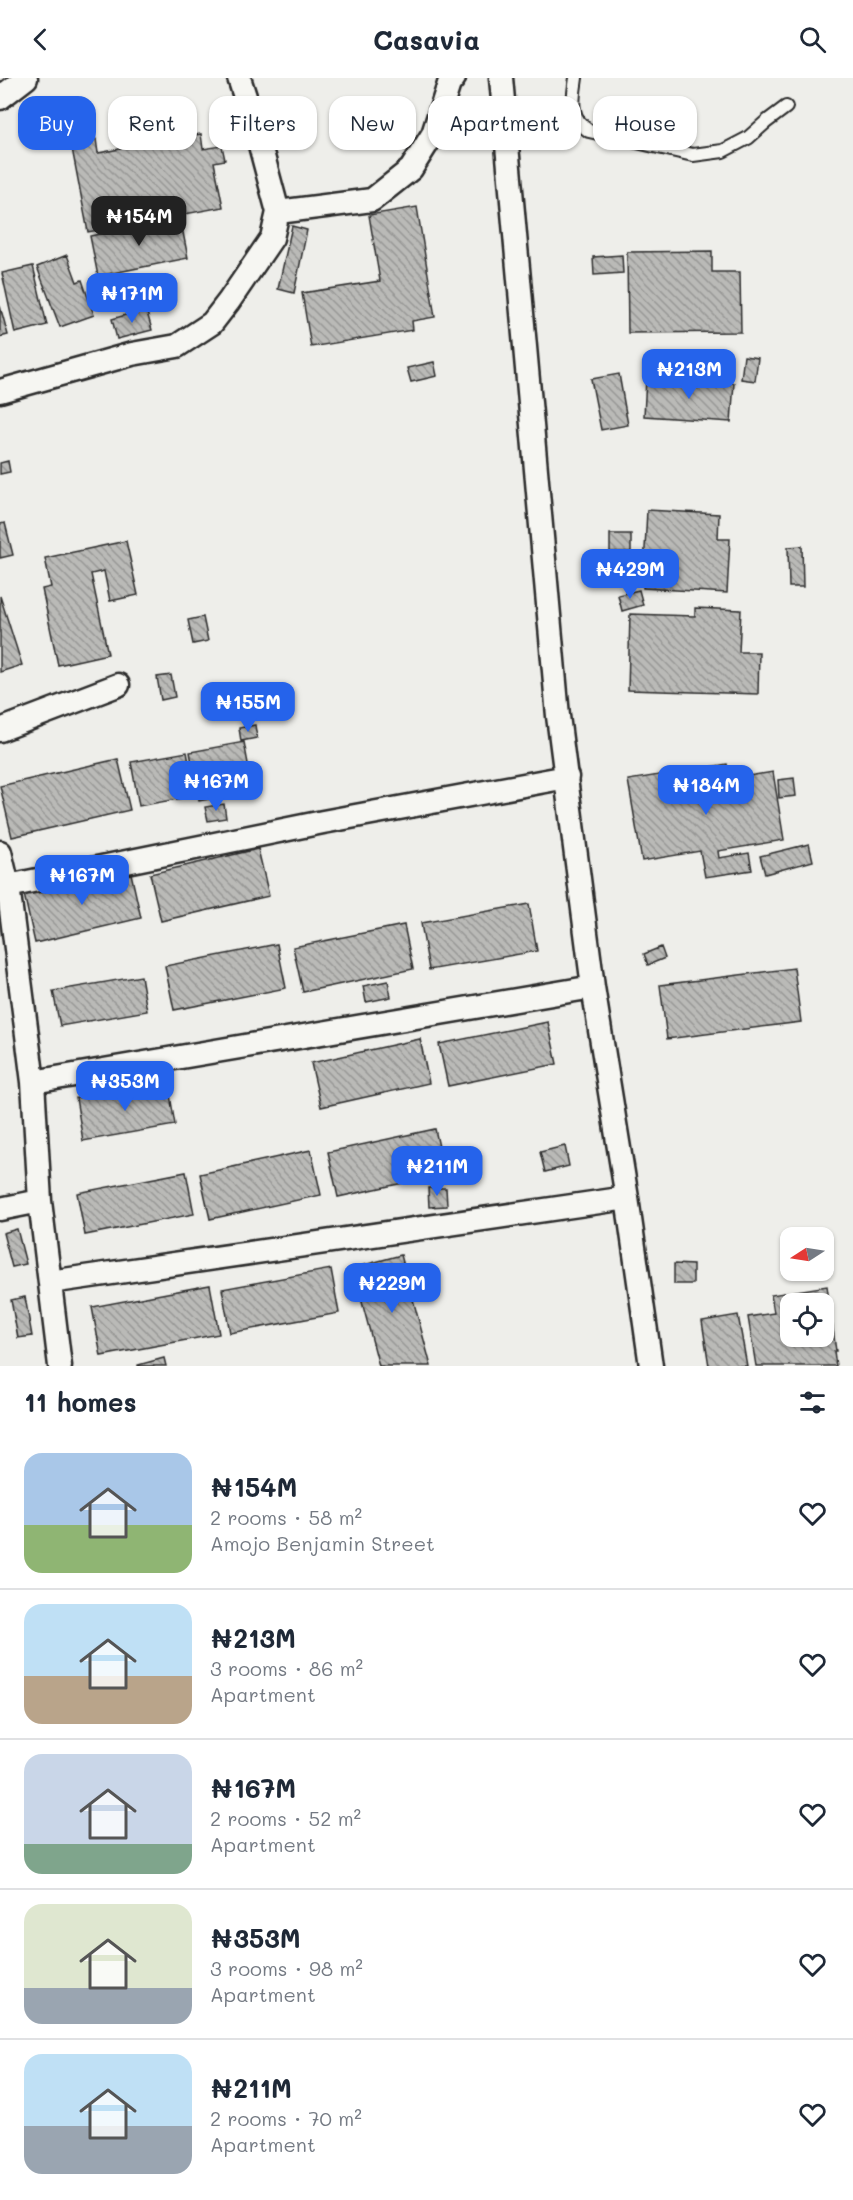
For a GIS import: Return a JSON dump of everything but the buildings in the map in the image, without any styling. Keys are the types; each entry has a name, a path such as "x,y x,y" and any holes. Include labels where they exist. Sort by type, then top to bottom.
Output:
{"street":[{"path":"0,98 26,78"},
{"path":"0,391 132,354 177,346 212,323 229,301 272,238 278,212 239,78"},
{"path":"278,212 372,200 411,169 433,134 449,84 454,78"},
{"path":"501,78 558,716 593,987 627,1197 651,1366"},
{"path":"0,730 118,685"},
{"path":"8,885 311,824 567,777"},
{"path":"0,852 8,885 33,1082 40,1201 60,1366"},
{"path":"33,1082 593,987"},
{"path":"50,1282 627,1197"},
{"path":"0,1209 40,1201"}],"lane":[{"path":"576,78 573,107 579,124 589,131 693,155 723,151 748,138 786,107"}]}
